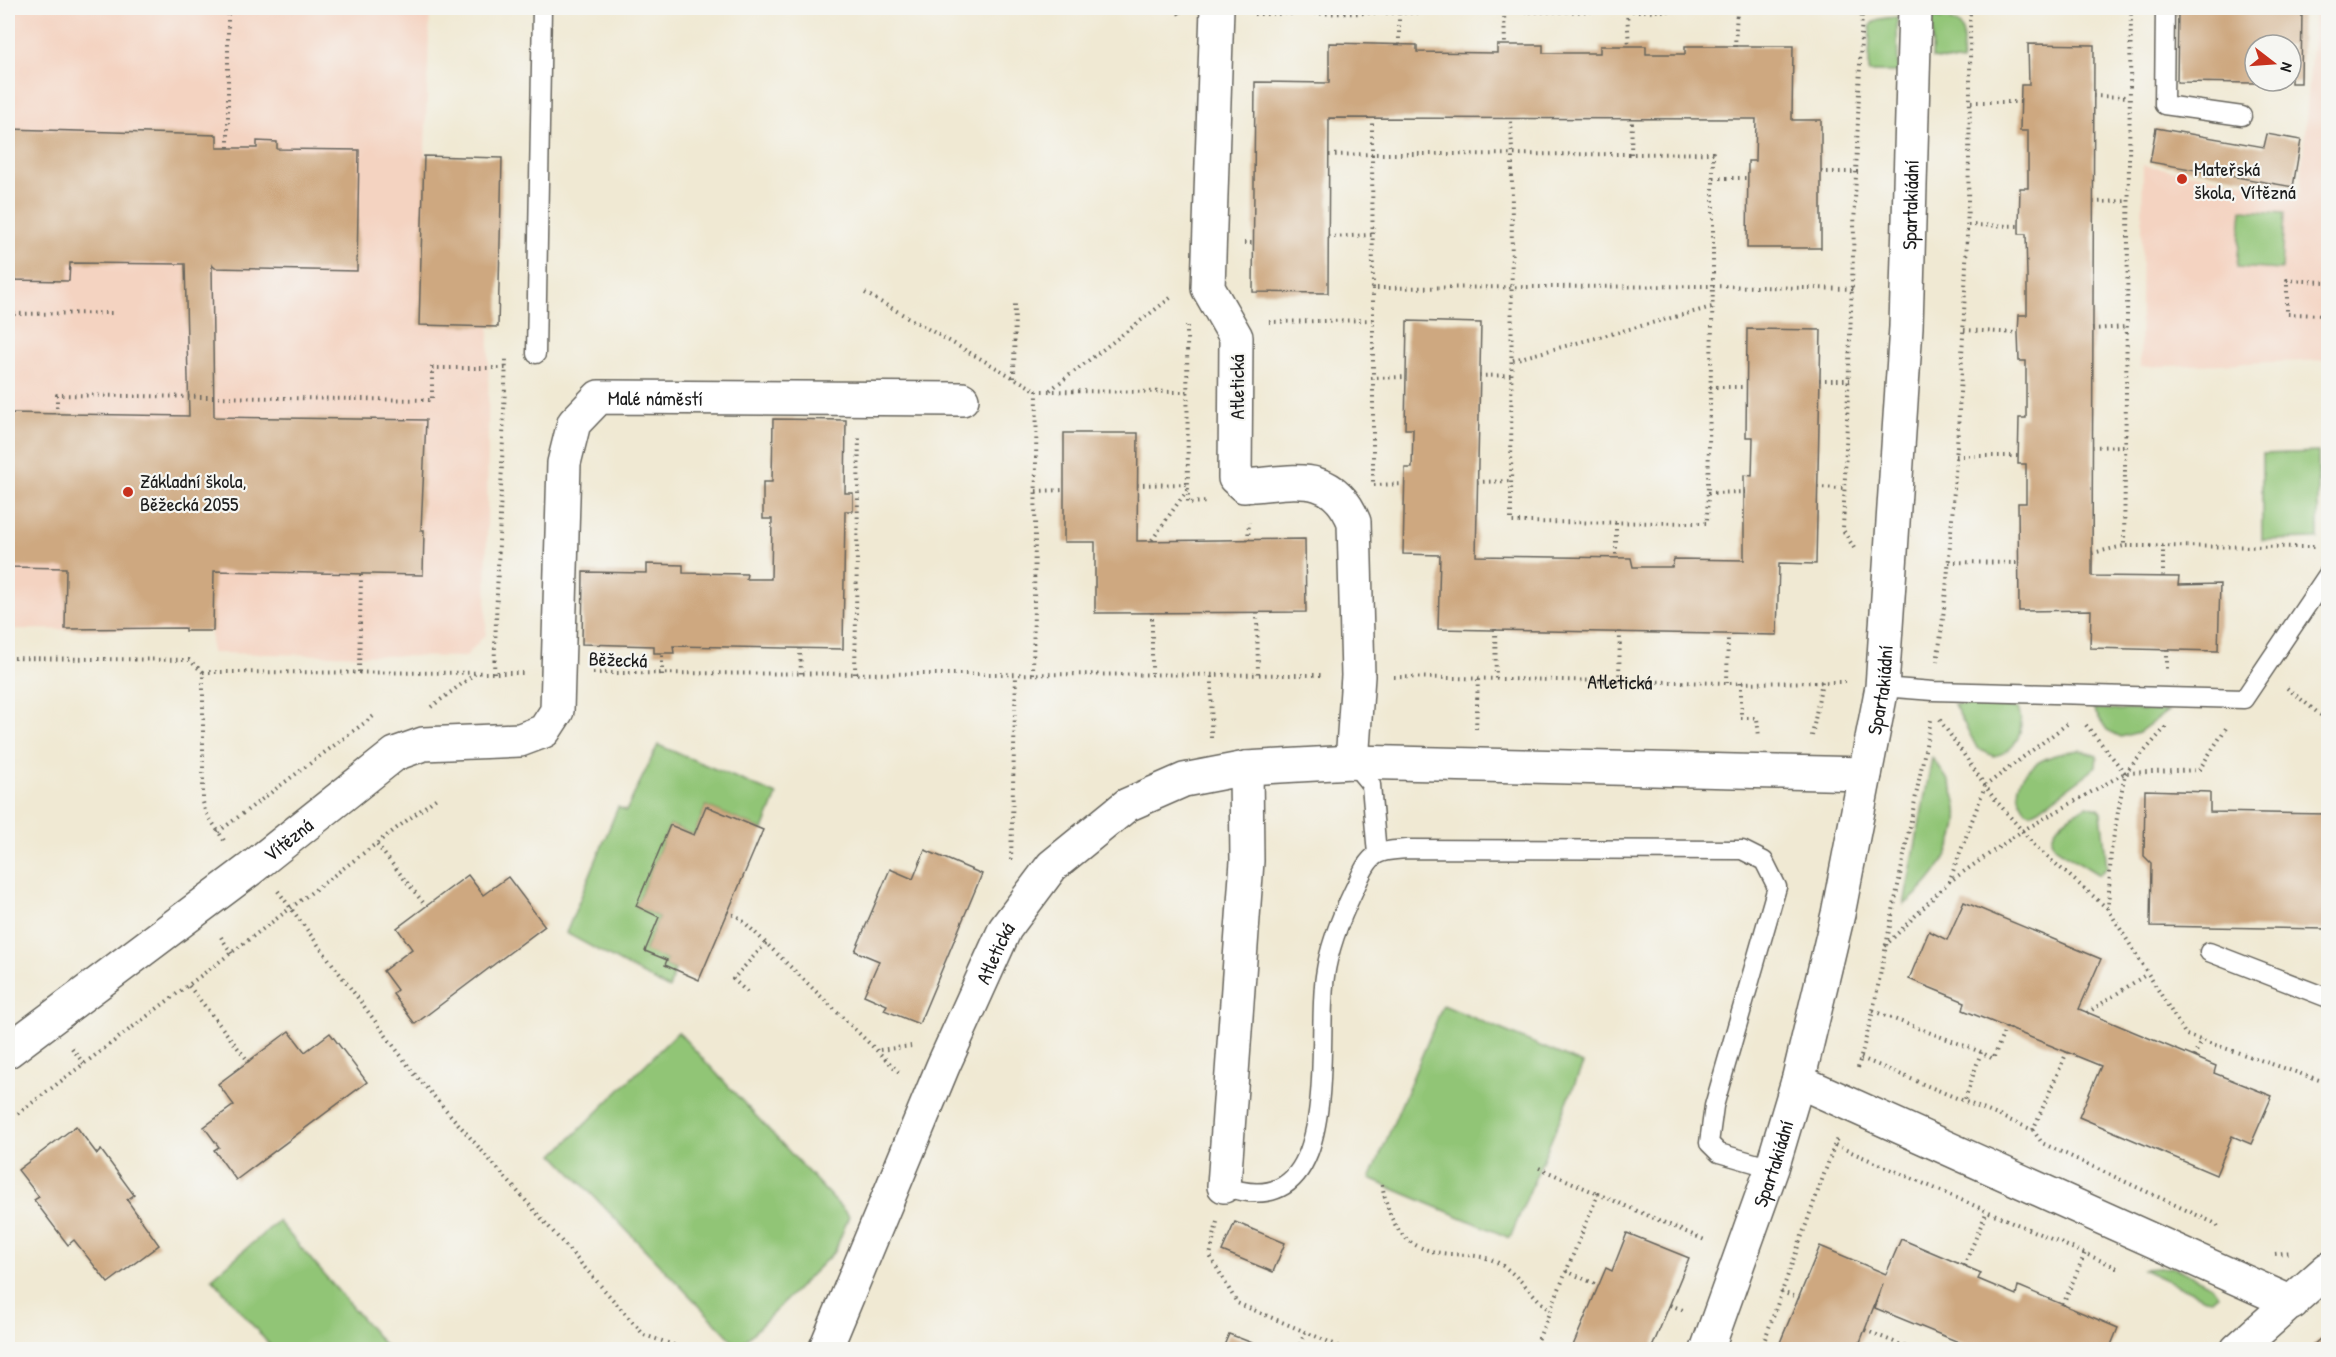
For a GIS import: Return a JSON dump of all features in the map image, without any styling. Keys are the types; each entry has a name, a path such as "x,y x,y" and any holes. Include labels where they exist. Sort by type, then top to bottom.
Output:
{"street":[{"name":"Atletická","path":"1217,8 1208,288 1236,337 1235,478 1244,486 1313,482 1336,492 1346,504 1354,522 1358,676 1352,762"},
{"name":"Spartakiádní","path":"1707,1350 1773,1168 1798,1081 1838,914 1882,687 1906,327 1915,8"},
{"name":"Malé náměstí","path":"560,672 564,463 573,423 599,397 962,399"},
{"name":"Vítězná","path":"8,1051 253,866 395,754 423,744 520,740 544,731 557,711 560,672"},
{"name":"Atletická","path":"825,1350 947,1056 1005,929 1052,866 1092,831 1127,805 1184,780 1246,768 1352,762 1865,774"},
{"path":"1224,1186 1247,861 1246,768"},
{"path":"1798,1081 2292,1303"},
{"path":"2222,1344 2292,1303 2328,1269"}],"lane":[{"path":"536,354 542,8"},
{"path":"2165,8 2164,105 2242,116"},
{"path":"1882,687 1933,700 2063,695 2244,699 2328,574"},
{"path":"1352,762 1371,785 1377,854"},
{"path":"1224,1186 1247,1194 1280,1187 1304,1167 1318,1128 1325,975 1340,919 1367,863 1377,854 1407,849 1742,850 1764,861 1777,887 1714,1106 1709,1143 1719,1153 1773,1168"},
{"path":"2209,952 2328,998"}],"path":[{"path":"228,8 228,148"},
{"path":"1248,16 1258,13 1915,8"},
{"path":"1761,1350 1835,1145 1862,1058 1933,700 1949,562 1964,330 1971,102 1970,8"},
{"path":"2124,546 2131,8"},
{"path":"1854,559 1854,548 1843,530 1854,290 1862,9"},
{"path":"1735,47 1737,10"},
{"path":"1504,11 1506,46"},
{"path":"1627,11 1629,47"},
{"path":"1399,45 1400,12"},
{"path":"2093,96 2129,97"},
{"path":"1971,102 2021,102"},
{"path":"1372,118 1371,378 1374,496"},
{"path":"1329,155 1372,154 1512,154 1631,154 1713,153 1713,286 1707,523 1511,522 1513,375 1512,154 1511,118"},
{"path":"1631,154 1632,119"},
{"path":"1821,172 1858,172"},
{"path":"1714,178 1748,178"},
{"path":"2092,202 2128,201"},
{"path":"1968,225 2019,226"},
{"path":"1328,237 1372,235"},
{"path":"2328,286 2325,282 2287,280 2287,314 2328,315"},
{"path":"1373,288 1713,286 1854,290"},
{"path":"1049,391 1178,291"},
{"path":"865,293 1037,391 1188,392"},
{"path":"1014,378 1015,300"},
{"path":"1513,360 1712,307"},
{"path":"8,314 113,313"},
{"path":"1257,322 1372,320"},
{"path":"2092,329 2127,327"},
{"path":"1964,330 2018,333"},
{"path":"494,673 506,356"},
{"path":"57,414 57,395 432,400 432,368 506,368"},
{"path":"1479,376 1513,375"},
{"path":"1371,378 1407,377"},
{"path":"1819,380 1850,380"},
{"path":"1710,387 1747,387"},
{"path":"1032,674 1037,391"},
{"path":"855,674 855,500 860,398"},
{"path":"2092,447 2126,446"},
{"path":"1956,456 2019,456"},
{"path":"1477,482 1512,481"},
{"path":"1137,485 1188,484"},
{"path":"1373,484 1405,484"},
{"path":"1817,487 1845,488"},
{"path":"1036,491 1065,490"},
{"path":"1152,540 1188,490"},
{"path":"1708,493 1745,492"},
{"path":"1616,522 1616,559"},
{"path":"2092,553 2124,546 2317,547"},
{"path":"2163,546 2163,577"},
{"path":"1949,562 2019,563"},
{"path":"359,672 361,574"},
{"path":"1152,612 1152,673"},
{"path":"1257,612 1258,674"},
{"path":"1495,629 1496,678"},
{"path":"1618,681 1620,631"},
{"path":"1727,683 1728,633"},
{"path":"800,648 801,674"},
{"path":"662,653 662,675"},
{"path":"8,658 189,660 203,672 203,802 205,812 218,832 253,866 291,909 416,1076 644,1335 689,1350"},
{"path":"2263,668 2328,721"},
{"path":"1844,681 1845,670"},
{"name":"Běžecká","path":"203,672 560,672 662,675 1032,674"},
{"name":"Atletická","path":"1032,674 1258,674 1727,683 1844,681 1882,687"},
{"path":"1211,775 1212,674"},
{"path":"1011,868 1016,675"},
{"path":"1476,731 1478,679"},
{"path":"1806,772 1822,681"},
{"path":"1741,682 1741,718 1757,718 1759,739"},
{"path":"2063,695 2125,773 2111,851 2108,909"},
{"path":"1885,946 1949,882 2022,831 2125,773 2192,698"},
{"path":"2125,773 2199,770 2244,699"},
{"path":"1933,700 1985,786 2022,831 2037,848 2108,909 2186,1035 2328,1083"},
{"path":"218,832 375,715"},
{"path":"1949,882 1985,786 2079,715"},
{"path":"8,1121 438,798"},
{"path":"377,845 426,906"},
{"path":"727,912 740,918 879,1051 907,1081"},
{"path":"747,992 733,979 766,943"},
{"path":"2087,1013 2147,974"},
{"path":"189,986 249,1062"},
{"path":"1873,1011 1982,1052 1993,1059 2006,1027"},
{"path":"2194,1057 2201,1040"},
{"path":"879,1051 913,1046"},
{"path":"1965,1100 1982,1052"},
{"path":"2033,1130 2067,1052"},
{"path":"1862,1058 2033,1130 2042,1143 2214,1223 2228,1235"},
{"path":"1835,1145 2127,1272"},
{"path":"1539,1168 1707,1241"},
{"path":"1382,1184 1391,1219 1403,1238 1419,1248 1434,1253 1480,1256 1493,1260 1507,1269 1550,1311"},
{"path":"1224,1186 1210,1256 1237,1303 1348,1350"},
{"path":"1534,1350 1598,1194"},
{"path":"1964,1266 1987,1211"},
{"path":"2273,1254 2300,1249"},
{"path":"2063,1305 2085,1253"},
{"path":"1566,1271 1598,1285"},
{"path":"1781,1292 1800,1298"},
{"path":"1670,1305 1684,1311"},
{"path":"1865,1330 1911,1349"},
{"path":"1298,1350 1305,1332"},
{"path":"2194,1350 2222,1344"}],"shaded area":[{"path":"8,8 430,8 419,324 489,326 486,634 465,657 211,653 211,631 8,629"},
{"name":"Mateřská škola, Vítězná","path":"2315,8 2328,8 2328,360 2140,367 2143,165 2300,192"}],"green space":[{"path":"1897,17 1898,72 1869,72 1870,26 1879,19"},
{"path":"1933,18 1945,19 1958,24 1963,35 1962,62 1932,58"},
{"path":"2242,210 2284,213 2281,270 2237,267"},
{"path":"2318,452 2318,539 2262,540 2262,454"},
{"path":"1954,704 2018,708 2021,724 2014,745 2001,754 1993,756 1977,748"},
{"path":"2093,709 2168,711 2139,732 2121,737 2107,730"},
{"path":"658,745 777,795 763,830 706,806 694,835 670,825 636,906 659,917 645,950 667,960 665,965 675,970 669,989 566,933 618,807 626,811"},
{"path":"2080,750 2097,756 2096,766 2039,809 2031,813 2026,811 2019,798 2019,786 2023,776 2043,760"},
{"path":"1932,758 1946,777 1957,806 1954,838 1947,854 1928,883 1904,905"},
{"path":"2087,805 2098,808 2101,813 2107,867 2099,875 2056,848 2052,843 2055,830 2059,825"},
{"path":"1443,1005 1583,1064 1510,1238 1370,1179"},
{"path":"678,1032 849,1216 835,1251 739,1347 554,1155"},
{"path":"278,1221 388,1349 273,1349 212,1278"},
{"path":"2174,1267 2212,1286 2218,1295 2211,1299 2205,1298 2142,1269"}],"building":[{"path":"2178,8 2302,8 2302,33 2243,33 2243,83 2177,82"},
{"path":"1329,43 1417,45 1417,52 1497,53 1497,45 1543,45 1543,53 1600,53 1600,46 1646,46 1646,54 1685,54 1685,46 1793,46 1792,120 1821,120 1821,248 1747,248 1748,161 1755,161 1756,119 1329,118 1328,293 1253,292 1255,82 1329,83"},
{"path":"2028,44 2094,45 2092,576 2179,577 2178,585 2220,584 2218,651 2090,648 2091,610 2019,611 2018,503 2026,503 2026,464 2018,464 2019,418 2026,418 2026,361 2019,361 2018,333 2019,315 2027,315 2027,275 2026,234 2019,234 2019,226 2020,188 2028,188 2028,131 2020,131 2021,85 2029,85"},
{"path":"2156,128 2264,147 2267,134 2301,140 2293,187 2150,162"},
{"path":"8,129 217,135 217,148 257,148 257,141 277,142 277,149 359,150 357,271 215,268 212,265 214,417 426,420 421,530 424,530 423,575 214,571 213,631 185,631 185,628 65,629 66,568 8,567 8,413 189,416 185,264 70,263 69,281 8,280"},
{"path":"424,156 502,158 498,327 419,325"},
{"path":"1407,321 1481,323 1476,556 1631,558 1633,567 1672,567 1674,559 1744,560 1744,475 1752,476 1753,437 1746,437 1747,329 1821,330 1816,564 1779,563 1777,635 1438,629 1440,555 1403,554 1405,468 1412,468 1413,429 1405,429"},
{"path":"773,419 846,420 845,493 853,493 853,511 845,511 843,649 673,646 674,653 654,653 654,646 582,644 583,572 647,573 647,564 683,565 683,573 747,574 746,579 771,579 772,519 763,519 763,482 772,482"},
{"path":"1064,433 1138,433 1137,541 1305,539 1306,612 1095,613 1095,542 1064,542"},
{"path":"2145,790 2210,792 2210,812 2328,814 2328,929 2150,926 2151,863 2144,856"},
{"path":"706,806 763,830 699,980 665,965 667,960 645,951 659,917 636,906 670,825 694,835"},
{"path":"925,850 982,874 919,1024 884,1010 887,1005 864,995 879,961 855,951 890,869 913,879"},
{"path":"468,875 483,895 508,877 545,926 415,1024 393,994 397,990 383,971 412,949 397,928"},
{"path":"1964,902 2101,959 2079,1009 2216,1066 2214,1073 2272,1096 2251,1144 2232,1136 2216,1175 2079,1117 2101,1066 1963,1010 1965,1002 1909,979 1929,931 1947,940"},
{"path":"289,1031 305,1052 330,1033 367,1082 236,1180 214,1150 219,1147 204,1127 234,1105 218,1084"},
{"path":"76,1126 97,1154 101,1150 134,1195 127,1200 159,1245 108,1283 74,1240 68,1245 34,1200 39,1197 18,1170"},
{"path":"1235,1222 1285,1243 1273,1272 1222,1251"},
{"path":"1627,1233 1689,1258 1651,1350 1572,1348 1606,1268 1612,1271"},
{"path":"1901,1239 1981,1273 1978,1279 2016,1295 2018,1286 2118,1328 2109,1350 1978,1350 1875,1308 1883,1283 1857,1350 1789,1350 1779,1345 1820,1246 1886,1274"},
{"path":"2328,1332 2328,1350 2317,1350 2313,1345"},
{"path":"1229,1334 1268,1349 1268,1350 1222,1350"}],"place":[{"name":"Mateřská škola, Vítězná","path":"2182,179"},
{"name":"Základní škola, Běžecká 2055","path":"128,492"}]}
